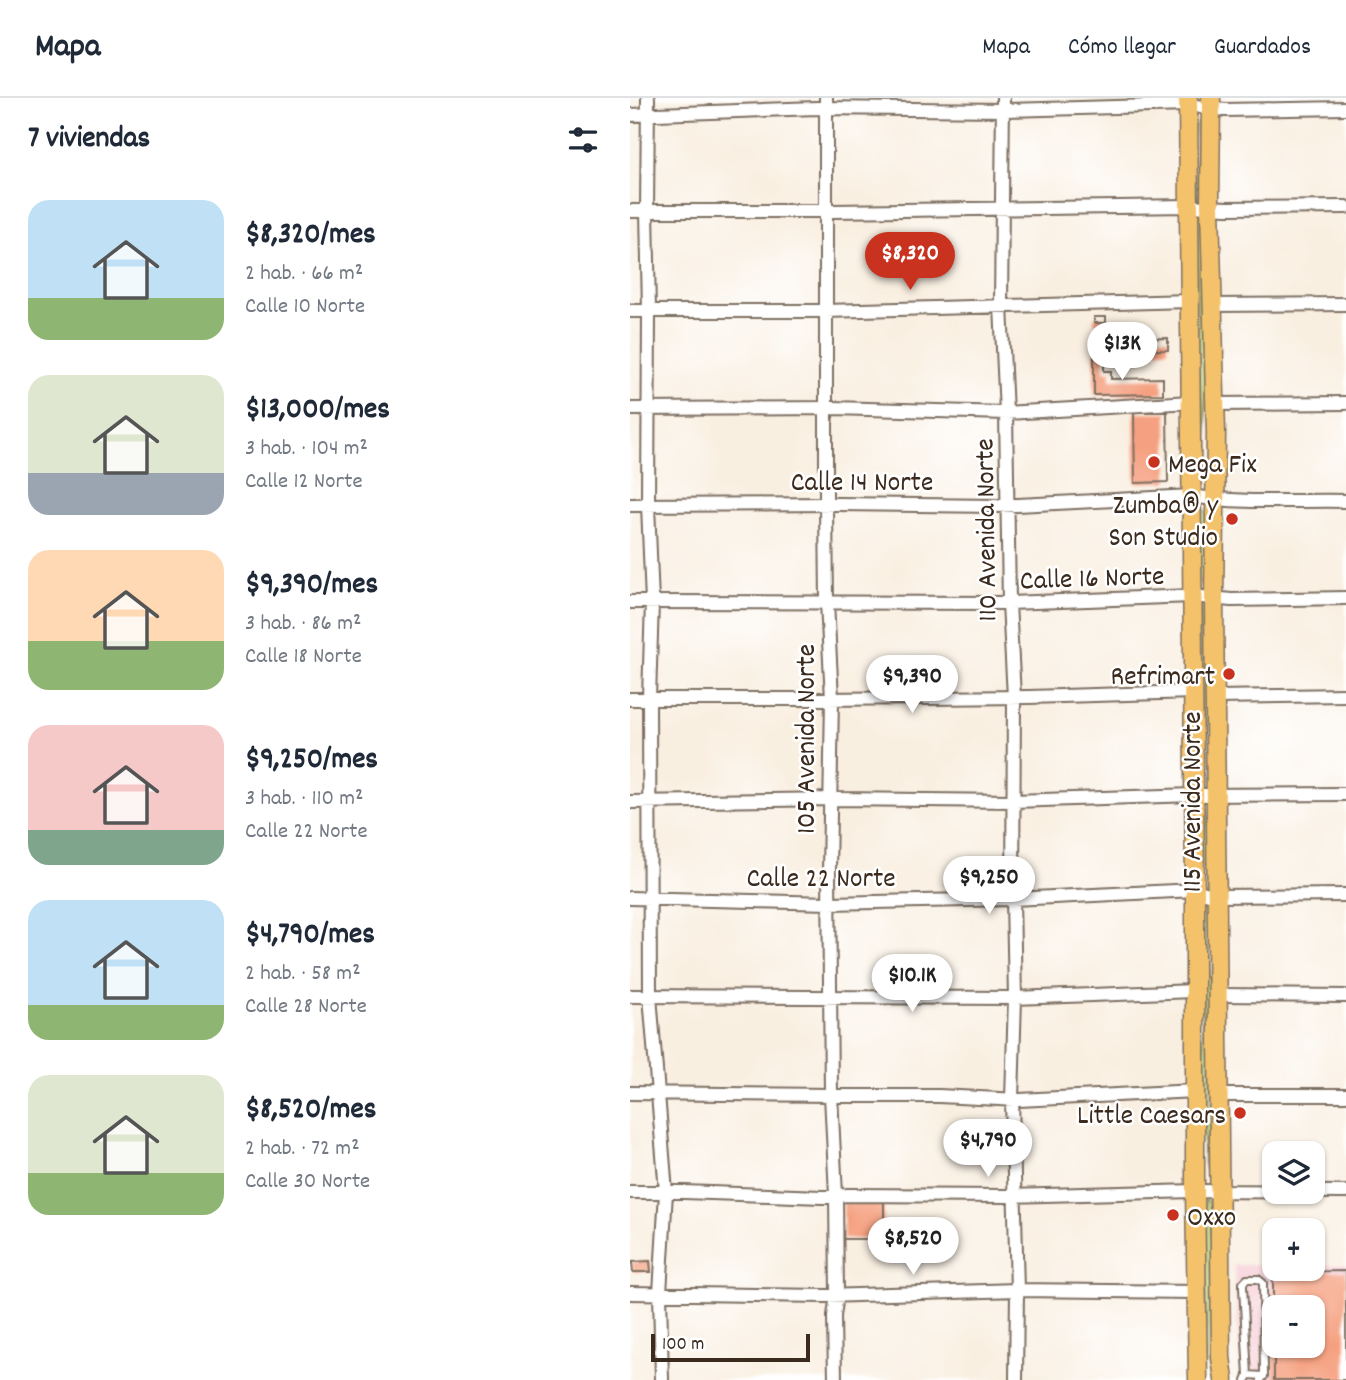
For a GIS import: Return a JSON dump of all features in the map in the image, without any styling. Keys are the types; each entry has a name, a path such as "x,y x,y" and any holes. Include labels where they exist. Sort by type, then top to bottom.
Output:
{"main road":[{"name":"115 Avenida Norte","path":"1188,101 1198,1380"},
{"name":"115 Avenida Norte","path":"1211,103 1210,206 1216,433 1214,600 1217,995 1221,1357 1224,1380"}],"street":[{"path":"649,98 648,505 652,602 649,698 650,996 667,1192 660,1293 662,1380"},
{"path":"630,116 826,103 1188,101 1211,103 1225,110 1346,108"},
{"name":"105 Avenida Norte","path":"826,103 826,504 832,699 829,903 831,1095 836,1195 835,1380"},
{"name":"110 Avenida Norte","path":"1004,104 1001,306 1014,697 1015,998 1012,1099 1017,1290 1016,1380"},
{"path":"630,211 1346,207"},
{"path":"630,311 825,311 1190,301"},
{"path":"1213,305 1346,304"},
{"path":"630,408 826,408 1006,413 1191,402"},
{"path":"1214,404 1346,403"},
{"name":"Calle 14 Norte","path":"630,505 1008,505 1192,496 1214,500 1346,500"},
{"name":"Calle 16 Norte","path":"630,602 1009,603 1192,596 1214,600 1346,598"},
{"path":"630,699 1014,697 1193,692"},
{"path":"1216,697 1346,695"},
{"path":"630,802 1013,801 1194,795 1346,794"},
{"name":"Calle 22 Norte","path":"630,898 829,903 1013,899 1195,890 1216,896 1346,895"},
{"path":"630,996 1015,998 1194,991"},
{"path":"1217,995 1346,996"},
{"path":"630,1093 1012,1099 1195,1091"},
{"path":"1220,1094 1346,1095"},
{"path":"630,1192 822,1197 1015,1196 1195,1191 1346,1192"},
{"path":"630,1293 837,1295 1017,1290 1196,1292"}],"lane":[{"path":"1247,1279 1258,1279 1263,1283 1263,1378 1247,1377 1242,1287 1247,1279"}],"shaded area":[{"path":"1234,1265 1262,1265 1262,1281 1325,1281 1325,1265 1346,1265 1346,1380 1240,1380"}],"green space":[{"path":"1200,121 1203,124 1203,192 1200,197 1196,194 1195,126"},
{"path":"1200,211 1205,214 1206,477 1203,484 1197,477 1196,220"},
{"path":"1204,509 1207,514 1208,580 1203,586 1198,581 1199,513"},
{"path":"1203,608 1208,615 1209,767 1205,776 1200,768 1199,618"},
{"path":"1206,808 1209,811 1210,865 1206,871 1200,864 1200,813"},
{"path":"1205,907 1210,911 1212,1168 1207,1171 1204,1164 1201,914"},
{"path":"1206,1199 1212,1205 1214,1380 1210,1380 1206,1360"}],"building":[{"path":"1094,317 1106,317 1106,323 1094,323"},
{"path":"1168,338 1168,350 1118,351 1117,339"},
{"path":"1094,352 1104,352 1104,371 1111,371 1111,379 1163,378 1163,394 1094,395"},
{"path":"1134,412 1167,412 1168,482 1135,483"},
{"path":"843,1201 884,1201 884,1239 843,1239"},
{"path":"650,1261 651,1272 633,1272 632,1262"},
{"path":"1325,1271 1346,1271 1346,1380 1274,1380 1274,1358 1325,1358 1325,1295 1273,1295 1273,1281 1325,1281"}],"place":[{"name":"Mega Fix","path":"1154,462"},
{"name":"Zumba® y Son Studio","path":"1232,519"},
{"name":"Refrimart","path":"1229,674"},
{"name":"Little Caesars","path":"1240,1113"},
{"name":"Oxxo","path":"1173,1215"}]}
